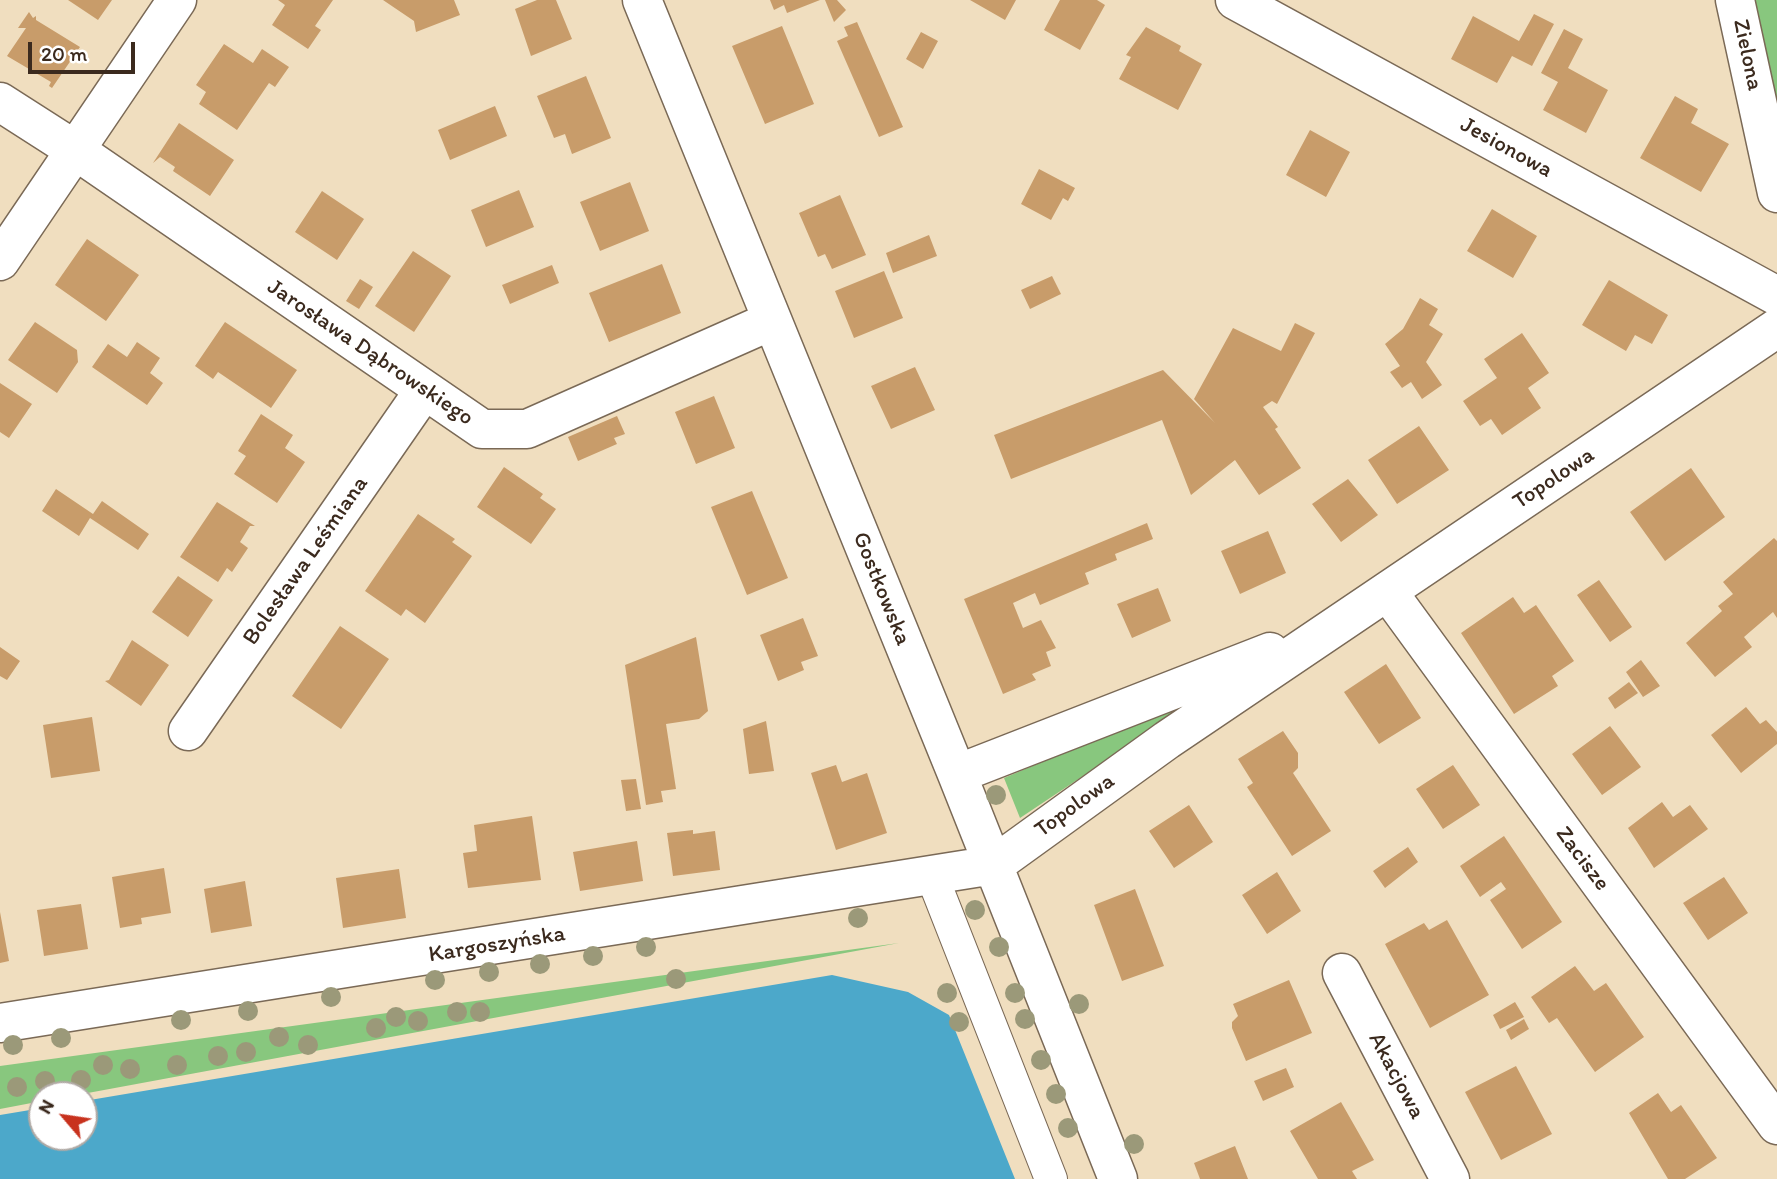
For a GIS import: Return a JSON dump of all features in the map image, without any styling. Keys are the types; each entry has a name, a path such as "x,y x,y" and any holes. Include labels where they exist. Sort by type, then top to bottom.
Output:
{"street":[{"path":"0,261 177,0"},
{"name":"Gostkowska","path":"642,0 994,864 1118,1179"},
{"name":"Jesionowa","path":"1235,0 1777,296"},
{"name":"Zielona","path":"1735,0 1777,193"},
{"name":"Jarosława Dąbrowskiego","path":"0,102 75,150 423,392 482,429 527,429 771,321"},
{"name":"Topolowa","path":"994,864 1330,629 1777,328"},
{"name":"Bolesława Leśmiana","path":"188,731 423,392"},
{"name":"Zacisze","path":"1388,592 1777,1125"},
{"name":"Topolowa","path":"957,774 1330,629"},
{"name":"Kargoszyńska","path":"0,1023 994,864"},
{"path":"932,876 1051,1179"},
{"name":"Akacjowa","path":"1342,973 1450,1179"}],"green space":[{"path":"1743,0 1777,0 1777,142"},
{"path":"1185,702 1188,706 1020,818 1004,778"},
{"path":"899,943 98,1091 98,1081 28,1081 28,1104 0,1109 0,1066"}],"water":[{"path":"832,975 908,992 949,1015 1015,1179 0,1179 0,1115 28,1110 28,1151 98,1151 98,1099"}],"building":[{"path":"68,0 112,0 98,20"},
{"path":"278,0 333,0 315,26 321,30 308,49 272,25 285,5"},
{"path":"383,0 454,0 460,15 416,32 414,21"},
{"path":"537,0 556,0 572,39 531,56 515,9"},
{"path":"770,0 820,0 787,13 784,5 774,10"},
{"path":"825,0 837,0 846,10 834,22"},
{"path":"970,0 1016,0 1005,20"},
{"path":"1060,0 1097,0 1105,5 1080,50 1044,30"},
{"path":"29,12 33,18 36,16 36,20 80,47 52,88 49,86 51,82 7,56 26,28 18,28"},
{"path":"1534,14 1554,24 1532,66 1512,56 1497,83 1451,59 1473,16 1519,41"},
{"path":"857,22 903,127 879,137 837,41 848,36 844,27"},
{"path":"782,26 814,104 765,124 732,46"},
{"path":"1146,27 1181,46 1179,51 1202,64 1178,110 1119,79 1131,57 1126,55"},
{"path":"1564,29 1583,39 1568,68 1608,90 1586,133 1543,110 1558,82 1541,73"},
{"path":"921,32 938,41 923,69 906,59"},
{"path":"224,44 253,63 262,49 289,67 275,87 269,83 237,130 199,104 206,92 196,85"},
{"path":"586,76 611,138 572,154 565,134 554,138 537,96"},
{"path":"1675,96 1698,109 1691,123 1729,144 1701,192 1640,158"},
{"path":"495,106 507,136 450,160 438,130"},
{"path":"179,123 234,160 210,196 173,171 175,167 160,157 153,163"},
{"path":"1310,130 1350,152 1326,197 1286,175"},
{"path":"1039,169 1075,188 1068,201 1063,198 1051,220 1021,204"},
{"path":"630,182 649,231 600,251 580,202"},
{"path":"519,190 534,227 486,247 471,210"},
{"path":"322,191 364,219 337,260 295,232"},
{"path":"840,195 866,255 832,269 825,254 818,257 799,213"},
{"path":"1492,209 1537,236 1513,278 1467,251"},
{"path":"929,235 937,256 893,273 886,253"},
{"path":"87,239 139,275 106,321 55,285"},
{"path":"413,251 451,276 414,332 375,306"},
{"path":"662,264 681,313 609,342 589,293"},
{"path":"552,265 559,283 510,304 502,285"},
{"path":"884,271 903,318 854,338 835,291"},
{"path":"1052,276 1061,294 1030,309 1021,290"},
{"path":"360,279 373,287 359,309 346,301"},
{"path":"1609,280 1668,315 1652,344 1635,335 1626,351 1582,325"},
{"path":"1420,298 1438,309 1429,325 1443,334 1426,362 1442,385 1422,399 1411,382 1402,388 1390,372 1400,366 1385,344 1403,329"},
{"path":"35,322 77,350 78,362 57,393 8,360"},
{"path":"225,322 297,370 271,408 218,372 213,379 195,366"},
{"path":"1295,323 1315,333 1277,404 1272,401 1263,407 1278,427 1275,429 1301,468 1259,495 1235,460 1191,495 1162,420 1011,479 994,435 1163,370 1215,423 1194,399 1233,328 1281,351"},
{"path":"1522,333 1549,373 1528,388 1541,408 1502,435 1491,419 1480,426 1463,401 1497,378 1484,359"},
{"path":"137,342 160,358 150,373 163,383 147,405 92,367 108,344 127,357"},
{"path":"915,367 935,410 891,429 871,386"},
{"path":"0,383 32,404 9,438 0,432"},
{"path":"714,396 735,448 696,464 675,412"},
{"path":"261,414 293,435 285,448 305,462 277,503 234,474 246,456 238,451"},
{"path":"617,416 625,434 614,438 617,444 578,461 568,437"},
{"path":"1419,426 1449,470 1397,504 1368,460"},
{"path":"504,467 543,494 540,498 556,509 531,544 477,507"},
{"path":"1691,468 1725,517 1665,561 1630,512"},
{"path":"1348,479 1378,515 1341,542 1312,504"},
{"path":"56,489 93,514 102,501 149,534 138,550 90,518 79,536 42,511"},
{"path":"752,491 788,578 747,595 711,507"},
{"path":"217,502 255,526 250,526 240,542 248,548 232,572 227,568 218,582 180,557"},
{"path":"418,514 455,539 452,542 472,556 425,623 406,609 401,616 365,591"},
{"path":"1147,523 1153,539 1115,554 1117,560 1085,573 1089,584 1040,605 1035,593 1013,603 1023,628 1041,620 1056,648 1046,652 1051,666 1032,674 1036,680 1003,694 964,599"},
{"path":"1268,531 1286,573 1240,594 1221,551"},
{"path":"1774,538 1777,541 1777,618 1773,612 1744,637 1752,647 1715,677 1686,643 1722,611 1718,606 1733,594 1723,582"},
{"path":"178,576 213,600 188,637 152,612"},
{"path":"1599,580 1632,627 1610,642 1577,595"},
{"path":"1158,588 1171,621 1132,638 1117,604"},
{"path":"1513,597 1524,613 1536,605 1574,661 1552,676 1558,686 1514,714 1461,633"},
{"path":"803,618 818,656 801,662 804,670 778,681 760,635"},
{"path":"340,626 389,659 341,729 292,696"},
{"path":"696,637 708,711 699,719 666,724 676,789 661,791 663,802 646,805 625,665"},
{"path":"132,640 169,665 141,706 105,681 109,680"},
{"path":"0,647 20,661 7,680 0,676"},
{"path":"1641,660 1660,686 1643,697 1626,672"},
{"path":"1386,664 1421,718 1379,744 1344,692"},
{"path":"1629,682 1638,693 1615,709 1608,698"},
{"path":"1746,707 1760,724 1766,720 1777,732 1777,744 1741,773 1711,735"},
{"path":"92,717 100,771 51,778 43,725"},
{"path":"766,721 774,771 749,774 743,729"},
{"path":"1610,726 1641,767 1602,795 1572,754"},
{"path":"1283,731 1298,753 1298,768 1293,773 1331,831 1292,856 1247,787 1253,783 1238,759"},
{"path":"836,765 842,782 867,773 887,833 836,850 811,773"},
{"path":"1453,765 1480,805 1443,829 1416,789"},
{"path":"636,779 641,809 626,811 621,780"},
{"path":"1662,802 1673,817 1690,805 1708,829 1654,868 1628,828"},
{"path":"1189,805 1213,842 1174,868 1149,831"},
{"path":"532,816 541,880 468,888 463,853 477,851 474,825"},
{"path":"693,830 693,834 715,831 720,870 673,876 667,833"},
{"path":"1504,836 1562,922 1522,949 1490,900 1506,889 1501,882 1480,897 1460,866"},
{"path":"637,841 643,881 580,891 573,852"},
{"path":"1408,847 1418,862 1385,888 1373,871"},
{"path":"164,868 171,913 141,918 142,924 120,928 112,877"},
{"path":"399,869 406,918 343,928 336,878"},
{"path":"1277,872 1301,911 1267,934 1242,895"},
{"path":"1724,877 1748,913 1708,940 1683,903"},
{"path":"245,881 252,926 211,933 204,889"},
{"path":"1135,889 1164,966 1122,981 1094,905"},
{"path":"81,904 88,949 44,956 37,910"},
{"path":"0,912 9,961 0,963"},
{"path":"1447,920 1489,995 1430,1028 1385,944 1424,923 1429,930"},
{"path":"1575,966 1594,991 1606,983 1644,1037 1595,1072 1557,1018 1549,1023 1531,997"},
{"path":"1289,980 1312,1033 1246,1061 1232,1028 1232,1022 1238,1016 1233,1004"},
{"path":"1515,1002 1524,1017 1500,1029 1493,1015"},
{"path":"1524,1019 1529,1029 1511,1040 1506,1030"},
{"path":"1516,1066 1552,1134 1501,1160 1465,1092"},
{"path":"1286,1068 1294,1087 1263,1101 1254,1081"},
{"path":"1658,1093 1671,1112 1681,1105 1717,1158 1685,1179 1668,1179 1629,1113"},
{"path":"1341,1102 1374,1160 1352,1171 1357,1179 1318,1179 1290,1131"},
{"path":"1235,1146 1248,1179 1200,1179 1194,1163"}]}
